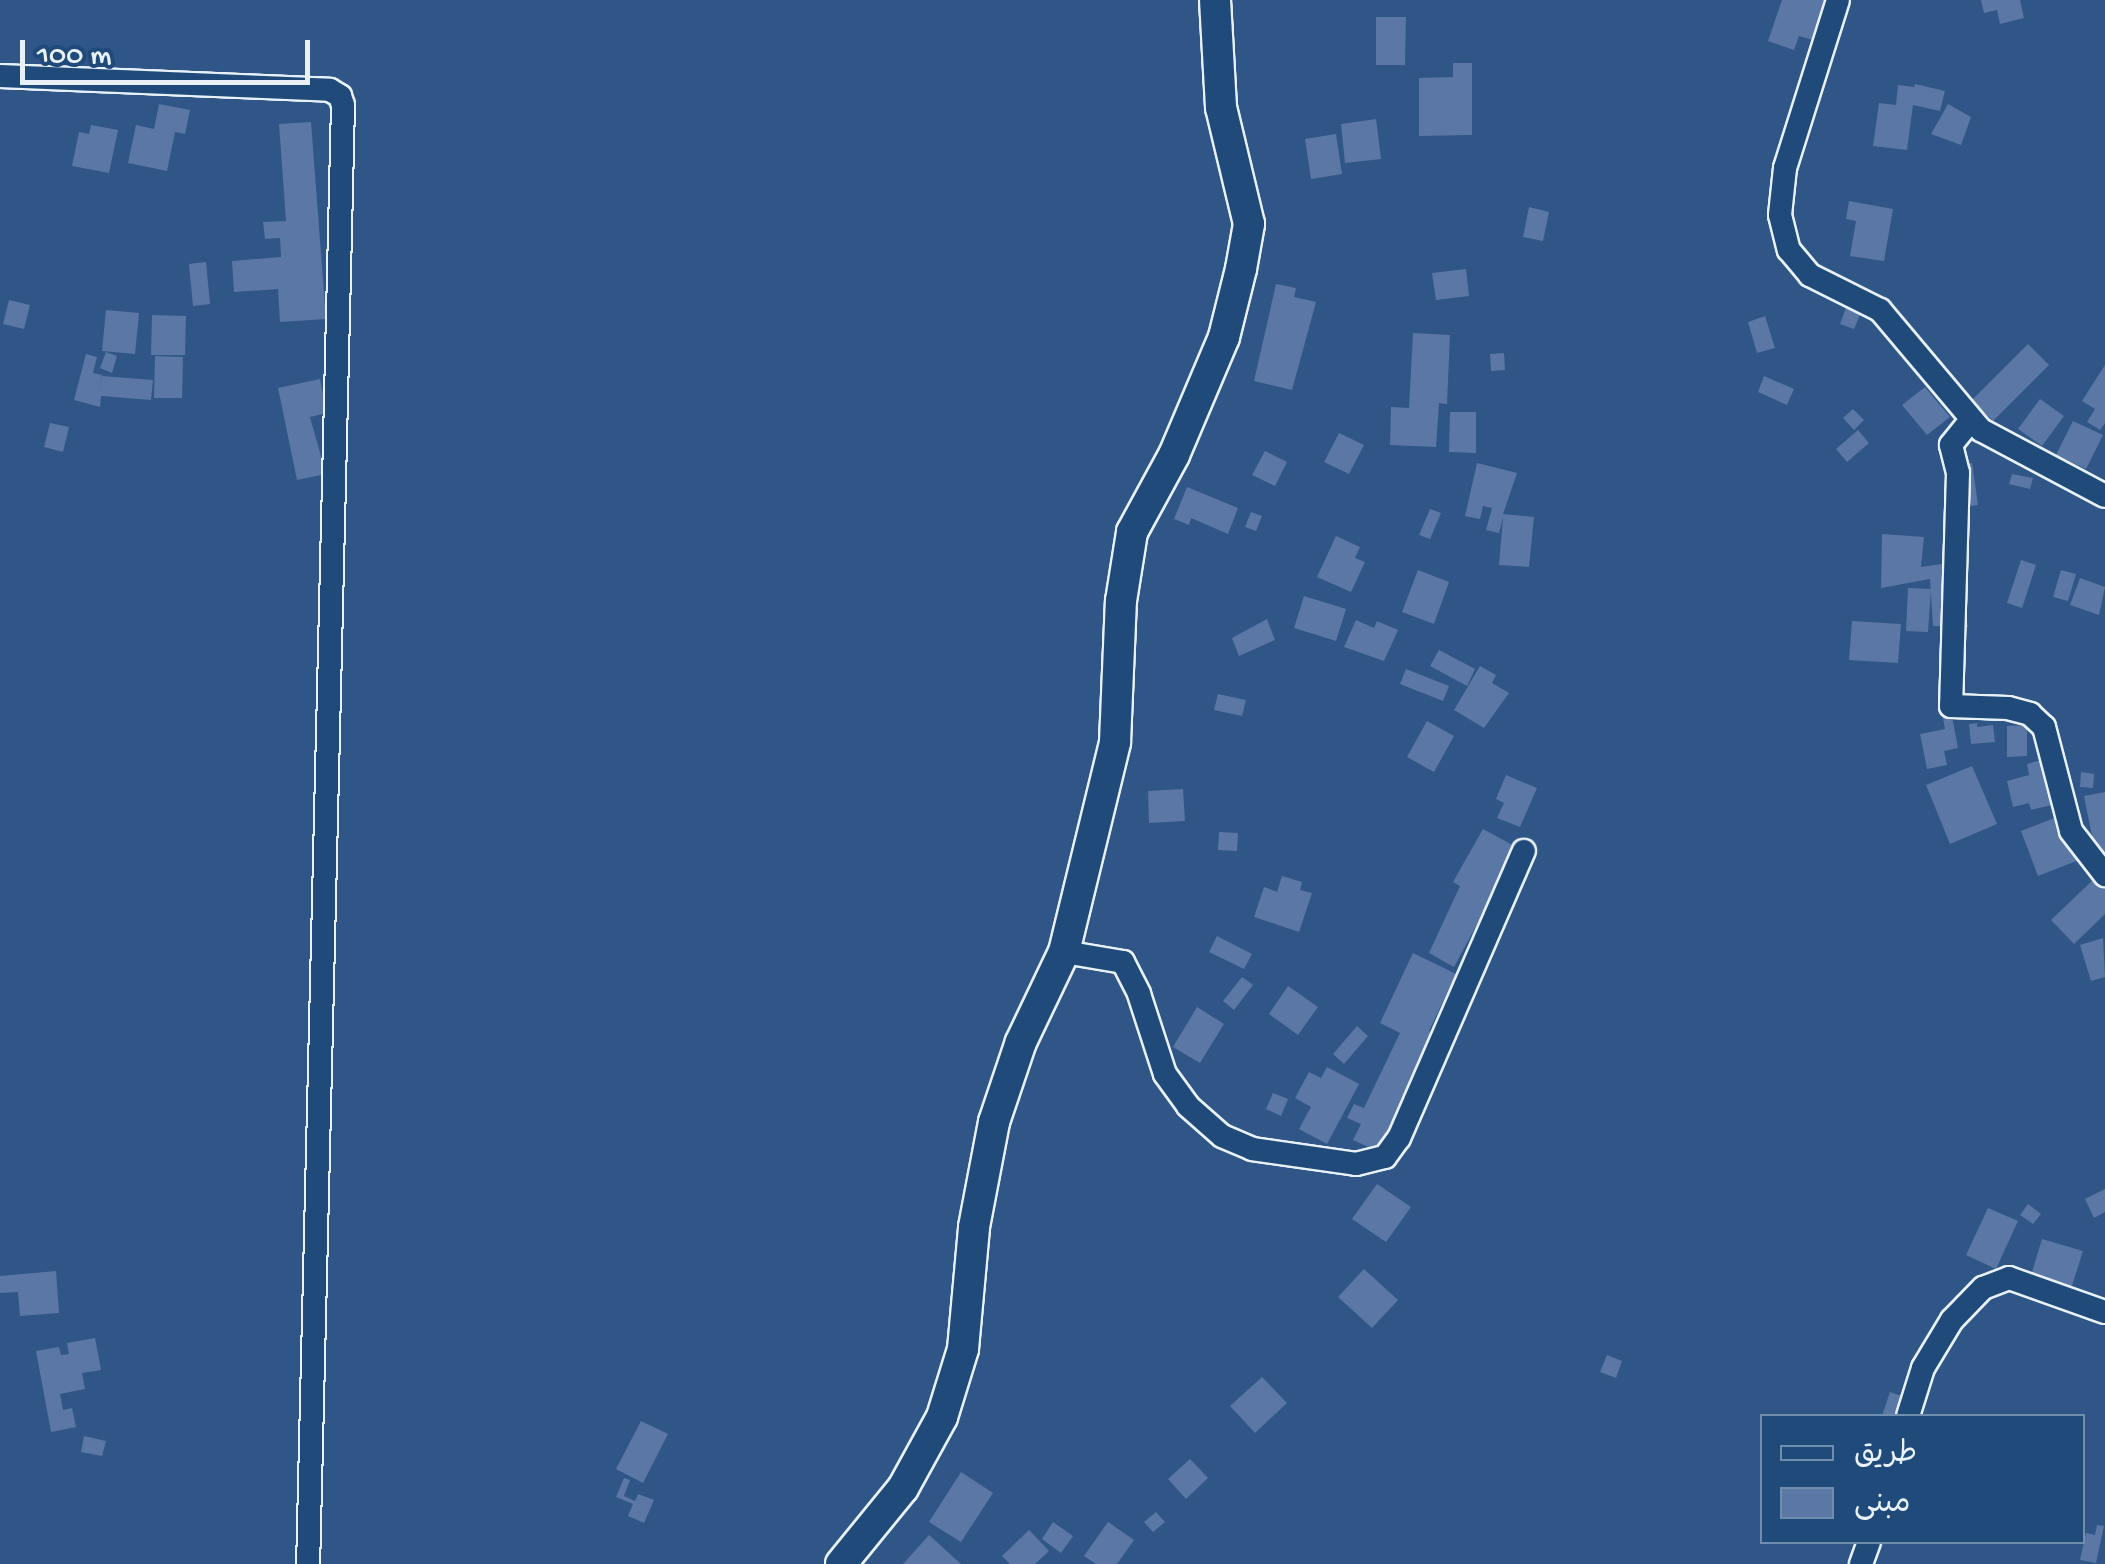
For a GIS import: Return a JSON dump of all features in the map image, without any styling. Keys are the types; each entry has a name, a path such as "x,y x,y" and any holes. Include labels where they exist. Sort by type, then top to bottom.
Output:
{"street":[{"path":"841,1564 903,1488 942,1417 963,1349 974,1228 994,1122 1021,1042 1064,952 1114,742 1121,600 1132,532 1174,456 1224,337 1249,224 1221,107 1215,0"},
{"path":"1838,0 1785,168 1780,215 1789,250 1810,275 1880,310 1982,430 2105,496"},
{"path":"0,76 330,90 340,96 343,106 308,1564"},
{"path":"1971,420 1951,445 1958,473 1951,706 2008,708 2030,714 2044,727 2070,830 2105,875"},
{"path":"1064,952 1123,962 1139,994 1164,1074 1188,1106 1222,1136 1252,1148 1356,1164 1384,1157 1399,1138 1524,851"},
{"path":"1909,1414 1923,1368 1952,1320 1982,1288 2009,1278 2105,1312"}],"building":[{"path":"1782,0 1827,0 1813,40 1799,36 1794,50 1768,41"},
{"path":"1981,0 2020,0 2024,18 2000,24 1997,10 1984,13"},
{"path":"1376,17 1406,17 1405,65 1376,65"},
{"path":"1453,63 1472,63 1472,135 1419,136 1419,78 1453,77"},
{"path":"1915,84 1945,91 1940,111 1913,105 1907,150 1873,146 1879,103 1896,105 1898,85"},
{"path":"159,104 190,110 185,134 175,132 167,171 128,163 136,125 154,129"},
{"path":"1948,104 1971,117 1961,145 1931,134"},
{"path":"1376,119 1381,159 1345,163 1341,124"},
{"path":"311,122 326,319 280,322 278,289 234,292 232,261 281,257 280,238 265,239 263,222 286,221 279,124"},
{"path":"91,125 118,130 109,173 72,166 79,132 89,134"},
{"path":"1336,134 1342,174 1311,179 1305,139"},
{"path":"1849,201 1893,209 1884,261 1850,256 1856,221 1846,219"},
{"path":"1529,207 1549,212 1543,241 1523,237"},
{"path":"206,262 210,304 193,306 189,264"},
{"path":"1466,269 1469,296 1436,300 1432,273"},
{"path":"1276,284 1296,288 1294,297 1316,302 1292,390 1254,381"},
{"path":"9,300 30,305 24,329 3,324"},
{"path":"1847,305 1862,310 1854,329 1840,324"},
{"path":"106,310 139,313 135,354 102,351"},
{"path":"152,315 186,316 185,355 151,355"},
{"path":"1765,316 1775,348 1757,353 1748,322"},
{"path":"1413,333 1450,335 1447,404 1439,403 1436,447 1390,445 1391,407 1409,408"},
{"path":"2028,344 2049,365 1993,421 1972,400"},
{"path":"106,352 117,356 112,373 100,368"},
{"path":"1504,353 1505,370 1491,371 1490,354"},
{"path":"86,354 97,357 93,373 102,375 97,395 102,376 153,380 151,400 101,396 100,407 74,400"},
{"path":"155,356 183,357 182,398 154,398"},
{"path":"2105,365 2105,423 2100,430 2087,422 2095,409 2082,401"},
{"path":"1764,376 1794,389 1787,405 1758,392"},
{"path":"320,379 327,413 310,417 326,474 297,480 278,388"},
{"path":"1925,387 1950,417 1927,435 1902,405"},
{"path":"2040,399 2064,416 2042,446 2018,429"},
{"path":"1853,409 1864,420 1854,430 1843,418"},
{"path":"1450,412 1476,412 1476,453 1449,452"},
{"path":"2073,421 2103,435 2086,469 2056,455"},
{"path":"50,423 69,427 63,452 44,447"},
{"path":"1858,430 1869,443 1847,462 1836,449"},
{"path":"1339,433 1364,445 1349,474 1324,462"},
{"path":"1265,451 1287,462 1275,486 1252,475"},
{"path":"1477,463 1517,473 1503,514 1534,517 1529,567 1499,565 1503,517 1499,533 1486,530 1492,508 1483,506 1480,519 1465,516"},
{"path":"1972,463 1978,505 1960,507 1966,464"},
{"path":"2012,474 2033,478 2030,489 2009,484"},
{"path":"1187,487 1238,508 1228,534 1191,518 1189,525 1174,519"},
{"path":"1430,509 1441,513 1430,539 1419,535"},
{"path":"1251,512 1262,516 1256,531 1245,527"},
{"path":"1882,534 1924,537 1921,567 1948,563 1959,583 1968,627 1933,626 1930,579 1881,588"},
{"path":"1336,536 1360,547 1355,558 1365,562 1351,592 1317,577"},
{"path":"2021,560 2036,565 2022,608 2007,603"},
{"path":"1418,570 1449,582 1434,624 1402,612"},
{"path":"2061,570 2076,574 2068,601 2053,597"},
{"path":"2080,578 2105,587 2099,615 2070,605"},
{"path":"1908,588 1931,589 1928,632 1906,631"},
{"path":"1304,596 1346,609 1336,641 1294,628"},
{"path":"1267,619 1275,640 1239,656 1232,638"},
{"path":"1356,620 1374,628 1377,621 1398,630 1384,661 1344,647"},
{"path":"1852,621 1901,624 1898,663 1849,660"},
{"path":"1439,650 1475,669 1467,686 1430,666"},
{"path":"1480,666 1496,675 1492,683 1509,693 1484,728 1454,710"},
{"path":"1406,669 1449,686 1443,701 1400,684"},
{"path":"1218,694 1246,700 1242,716 1214,710"},
{"path":"1948,695 1958,748 1944,751 1947,765 1927,769 1920,734 1945,729 1939,697"},
{"path":"1427,721 1454,736 1434,772 1407,757"},
{"path":"1977,723 1977,727 1993,725 1995,742 1971,744 1969,724"},
{"path":"2027,725 2027,756 2007,757 2007,726"},
{"path":"2045,759 2056,804 2031,810 2029,803 2013,807 2007,781 2029,775 2027,764"},
{"path":"1972,766 1997,824 1950,844 1926,785"},
{"path":"2081,772 2094,774 2093,788 2080,787"},
{"path":"1506,775 1537,788 1520,827 1497,818 1504,803 1496,799"},
{"path":"1183,789 1185,821 1149,823 1148,791"},
{"path":"2105,792 2105,854 2096,856 2084,796"},
{"path":"2062,815 2079,860 2038,876 2021,831"},
{"path":"1483,829 1518,848 1454,967 1429,953 1460,886 1453,882"},
{"path":"1219,832 1238,833 1237,851 1218,850"},
{"path":"1282,876 1302,882 1300,890 1312,893 1299,932 1254,917 1264,887 1277,892"},
{"path":"2097,876 2105,885 2105,914 2074,944 2051,920"},
{"path":"1217,936 1252,954 1244,969 1209,952"},
{"path":"2103,938 2105,977 2091,981 2080,945"},
{"path":"1413,953 1456,974 1429,1031 1437,1035 1382,1153 1353,1140 1361,1124 1347,1118 1354,1104 1364,1108 1400,1033 1380,1023"},
{"path":"1242,977 1253,985 1234,1010 1223,1001"},
{"path":"1288,986 1318,1007 1298,1035 1269,1014"},
{"path":"1197,1007 1224,1024 1200,1063 1173,1047"},
{"path":"1357,1026 1368,1036 1344,1064 1333,1054"},
{"path":"1327,1067 1359,1084 1327,1144 1299,1129 1311,1107 1295,1098 1309,1072 1321,1078"},
{"path":"1273,1093 1288,1099 1281,1116 1266,1109"},
{"path":"1377,1184 1411,1207 1386,1242 1352,1219"},
{"path":"2105,1189 2105,1212 2094,1218 2085,1199"},
{"path":"2028,1204 2041,1214 2033,1224 2020,1215"},
{"path":"1988,1208 2018,1221 1996,1269 1966,1255"},
{"path":"2042,1239 2083,1251 2069,1295 2029,1282"},
{"path":"1364,1269 1398,1300 1372,1328 1338,1297"},
{"path":"56,1271 59,1313 20,1316 18,1292 0,1293 0,1276"},
{"path":"95,1338 101,1370 82,1373 85,1389 60,1394 63,1410 72,1408 76,1427 51,1432 36,1351 59,1347 61,1355 69,1354 67,1343"},
{"path":"1607,1355 1622,1361 1616,1378 1600,1372"},
{"path":"1262,1377 1287,1403 1255,1433 1230,1406"},
{"path":"1890,1392 1916,1401 1912,1414 1883,1414"},
{"path":"641,1421 668,1434 643,1483 616,1469"},
{"path":"84,1436 106,1441 102,1456 81,1452"},
{"path":"1190,1459 1208,1478 1186,1499 1168,1479"},
{"path":"961,1472 993,1493 961,1542 929,1522"},
{"path":"624,1478 630,1480 624,1496 635,1501 638,1494 654,1500 644,1523 628,1516 633,1504 616,1497"},
{"path":"1156,1512 1165,1522 1153,1532 1144,1522"},
{"path":"1053,1522 1073,1536 1061,1553 1042,1539"},
{"path":"1108,1522 1134,1540 1117,1564 1096,1564 1084,1556"},
{"path":"2097,1525 2104,1526 2096,1563 2080,1560 2086,1533 2095,1535"},
{"path":"1029,1530 1049,1551 1035,1564 1010,1564 1002,1556"},
{"path":"929,1535 961,1564 903,1564"}]}
